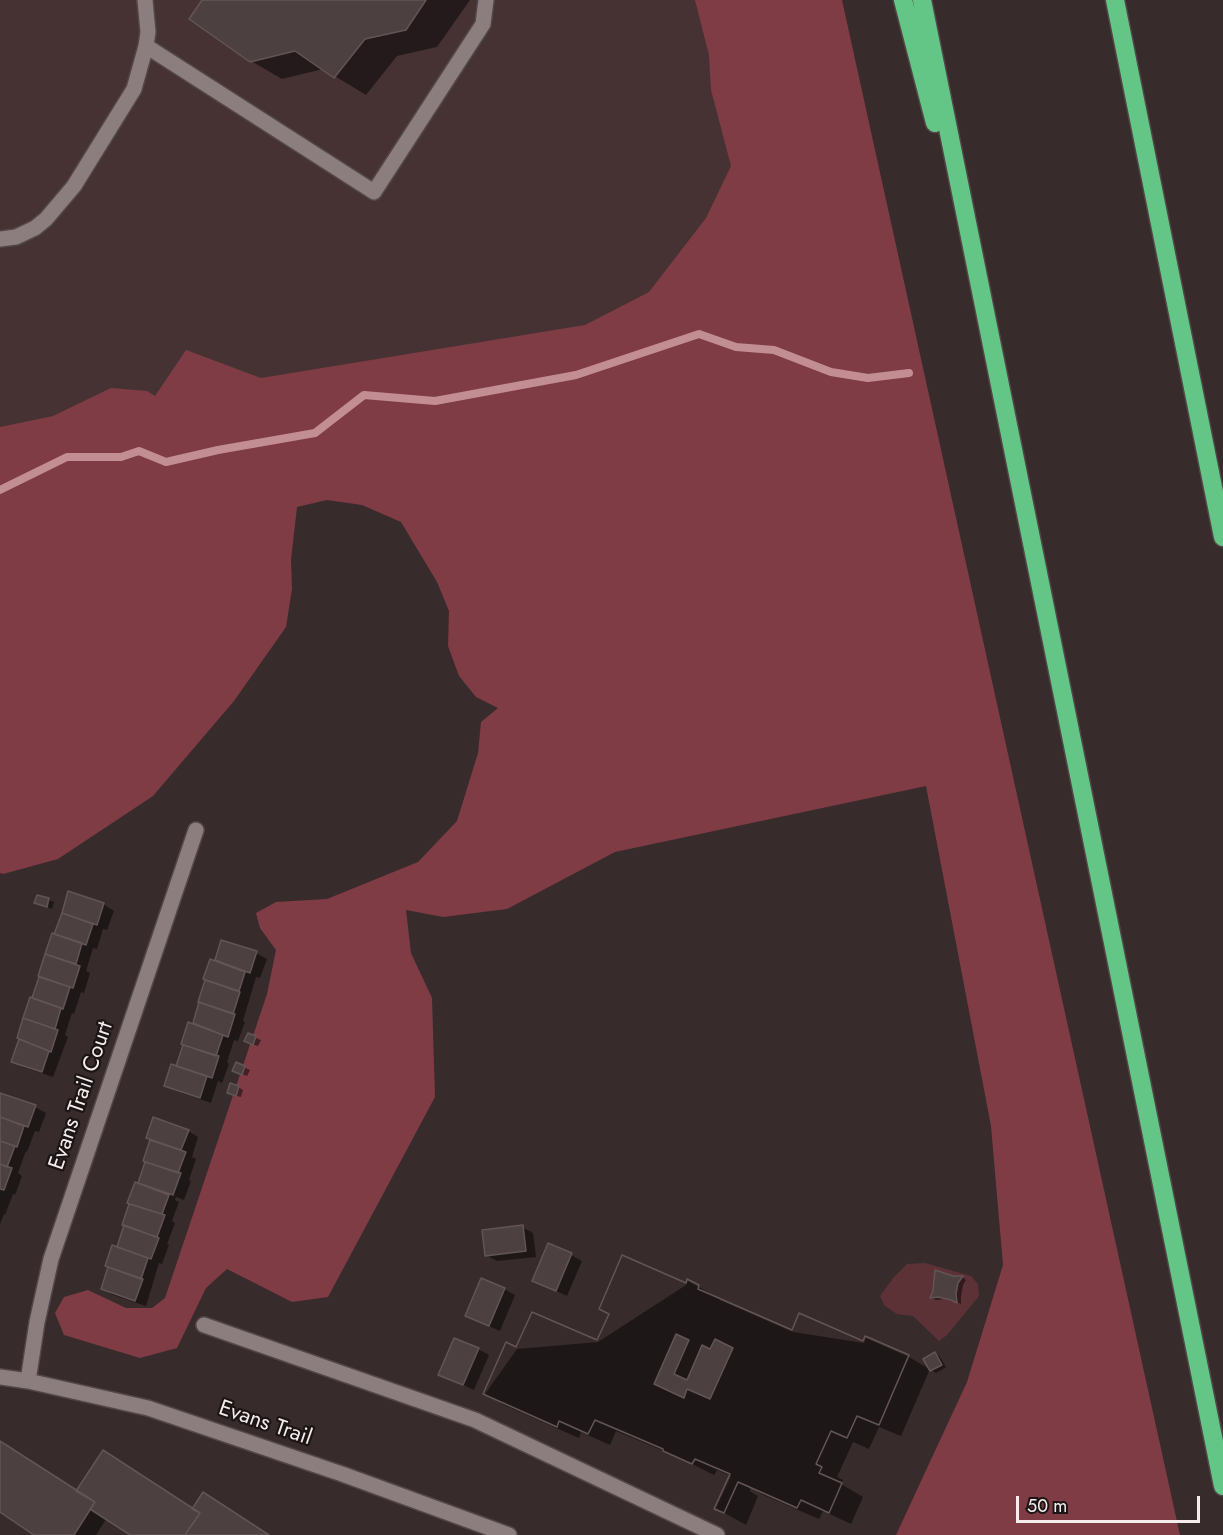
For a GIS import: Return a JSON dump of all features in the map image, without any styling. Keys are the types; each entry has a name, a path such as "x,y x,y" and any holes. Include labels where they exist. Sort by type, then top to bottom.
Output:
{"highway":[{"path":"903,0 983,304"},
{"path":"922,0 1223,1486"},
{"path":"1117,0 1124,45 1223,537"}],"street":[{"path":"0,239 16,237 35,228 46,219 74,186 134,89 148,32 145,0"},
{"path":"146,46 374,192 483,24 486,0"},
{"name":"Evans Trail Court","path":"28,1380 37,1323 51,1259 196,830"},
{"path":"204,1325 475,1420 717,1535"},
{"name":"Evans Trail","path":"0,1377 28,1380 148,1408 332,1470 509,1535"}],"shaded area":[{"path":"0,0 719,0 799,318 0,564"},
{"path":"695,0 842,0 1180,1535 896,1535 967,1382 1003,1265 991,1126 926,786 615,852 507,909 443,917 406,910 411,953 432,998 435,1097 328,1297 292,1302 227,1269 206,1288 177,1348 140,1358 64,1335 55,1313 64,1297 88,1290 126,1308 152,1308 165,1298 267,994 276,950 260,928 256,913 276,902 327,899 418,862 457,821 478,753 481,722 498,708 476,697 459,676 448,646 449,611 437,582 401,522 362,505 327,500 297,507 291,560 292,589 286,627 234,701 153,796 58,859 0,873 0,427 53,416 111,388 147,391 155,396 186,350 261,378 585,325 649,292 706,218 731,166 711,90 709,55"},
{"path":"925,1263 971,1276 978,1284 979,1296 947,1335 939,1341 913,1316 897,1314 885,1306 880,1296 907,1264"}],"building":[{"path":"202,0 426,0 406,30 365,39 334,78 295,51 250,62 189,19"},
{"path":"68,891 104,903 97,925 62,913"},
{"path":"37,895 49,898 47,907 34,903"},
{"path":"62,913 93,924 86,945 54,934"},
{"path":"52,933 82,943 76,964 45,954"},
{"path":"221,940 257,951 250,973 215,960"},
{"path":"45,954 80,966 73,988 38,976"},
{"path":"210,959 245,972 239,991 203,979"},
{"path":"39,977 70,987 63,1009 32,998"},
{"path":"205,980 240,992 233,1014 198,1002"},
{"path":"30,997 61,1008 55,1029 23,1018"},
{"path":"199,1002 235,1014 228,1037 193,1023"},
{"path":"23,1018 58,1030 51,1052 17,1038"},
{"path":"188,1022 223,1035 216,1056 181,1044"},
{"path":"248,1033 256,1036 253,1045 244,1041"},
{"path":"19,1039 49,1051 42,1072 11,1062"},
{"path":"183,1045 219,1056 212,1078 176,1066"},
{"path":"236,1062 245,1066 242,1075 232,1071"},
{"path":"171,1064 207,1076 200,1098 164,1086"},
{"path":"230,1083 239,1086 236,1096 227,1093"},
{"path":"0,1093 36,1105 28,1127 0,1117"},
{"path":"0,1117 24,1126 17,1147 0,1141"},
{"path":"153,1117 189,1130 181,1150 146,1138"},
{"path":"150,1140 186,1152 178,1173 143,1161"},
{"path":"0,1141 15,1146 7,1167 0,1164"},
{"path":"145,1162 181,1173 173,1195 138,1183"},
{"path":"0,1164 12,1168 4,1190 0,1189"},
{"path":"135,1182 169,1195 162,1214 127,1203"},
{"path":"129,1204 165,1215 157,1237 122,1225"},
{"path":"124,1225 159,1238 151,1259 117,1247"},
{"path":"523,1225 526,1251 485,1256 482,1230"},
{"path":"548,1243 572,1253 556,1291 532,1281"},
{"path":"112,1245 148,1258 141,1279 105,1266"},
{"path":"622,1255 686,1283 687,1279 699,1285 698,1289 792,1330 799,1313 863,1341 865,1336 909,1355 879,1425 857,1416 847,1438 831,1431 816,1464 822,1467 819,1473 842,1483 829,1513 801,1500 797,1508 738,1482 724,1513 714,1509 730,1474 695,1459 692,1464 595,1420 588,1434 559,1421 557,1427 483,1394 506,1342 516,1347 532,1312 597,1340 609,1314 599,1309","holes":["676,1334 689,1340 674,1374 687,1380 702,1345 710,1349 715,1339 733,1348 710,1399 687,1389 684,1398 654,1384"]},
{"path":"622,1255 686,1283 687,1279 699,1285 698,1289 792,1330 799,1313 863,1341 865,1336 909,1355 879,1425 857,1416 847,1438 831,1431 816,1464 822,1467 819,1473 842,1483 829,1513 801,1500 797,1508 738,1482 724,1513 714,1509 730,1474 695,1459 692,1464 595,1420 588,1434 559,1421 557,1427 483,1394 506,1342 516,1347 532,1312 597,1340 609,1314 599,1309"},
{"path":"108,1267 143,1279 135,1301 101,1289"},
{"path":"935,1270 953,1276 963,1276 958,1283 957,1303 938,1297 930,1298"},
{"path":"481,1278 505,1288 489,1326 465,1316"},
{"path":"454,1338 479,1348 463,1385 438,1375"},
{"path":"935,1352 942,1365 930,1371 923,1359"},
{"path":"0,1441 95,1502 74,1535 34,1535 0,1512"},
{"path":"103,1450 200,1513 185,1535 130,1535 90,1509 95,1502 76,1491"},
{"path":"203,1492 269,1535 185,1535 200,1513 192,1509"}],"waterway":[{"path":"0,490 67,457 121,457 139,451 166,462 218,450 315,433 364,395 435,401 576,375 699,334 736,347 774,350 831,372 868,378 909,373"}]}
